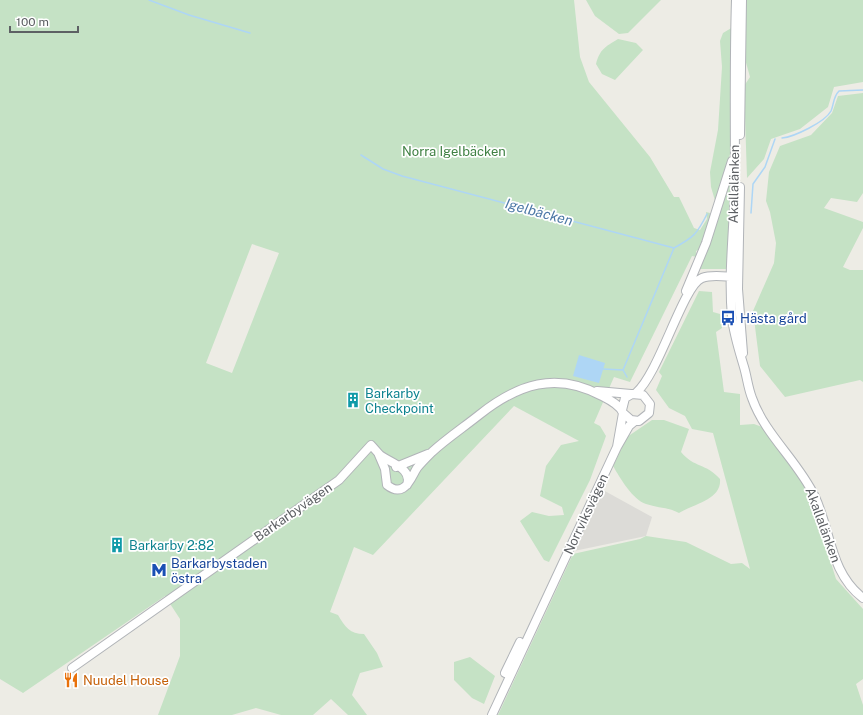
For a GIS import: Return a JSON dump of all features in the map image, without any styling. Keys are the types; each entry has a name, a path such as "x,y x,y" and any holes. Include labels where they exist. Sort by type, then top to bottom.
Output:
{"street":[{"name":"Akallalänken","path":"736,0 735,274 744,366 753,400 765,423 798,467 812,491 836,562 846,581 863,598"},
{"name":"Akallalänken","path":"735,274 742,0"},
{"path":"681,310 692,275 717,211 735,150"},
{"path":"692,275 698,271 735,274"},
{"path":"593,391 612,402 628,419 634,421 643,419 649,413 648,400 653,371 681,310 699,279 735,274"},
{"path":"623,412 625,398 634,393 653,371"},
{"path":"379,455 386,476 387,485 393,489 400,489 407,485 418,468 432,452 494,403 514,391 547,383 569,385 593,391 634,393 643,395 648,400"},
{"name":"Norrviksvägen","path":"617,446 623,412"},
{"name":"Norrviksvägen","path":"490,715 535,624 617,446 629,426 634,421"},
{"name":"Barkarbyvägen","path":"72,668 339,480 371,445 379,455"},
{"path":"386,476 392,468 399,467 432,452"},
{"path":"379,455 408,474 407,485"},
{"name":"Norrviksvägen","path":"490,715 512,656 554,582"}],"shaded area":[{"path":"603,490 652,517 646,536 574,551"}],"green space":[{"name":"Norra Igelbäcken","path":"0,0 574,0 580,57 589,82 650,157 674,197 679,197 694,228 700,230 707,219 706,212 710,213 711,217 700,249 696,251 697,257 692,256 630,382 614,377 594,423 600,426 606,436 590,480 549,562 544,560 520,521 532,512 549,516 564,515 562,507 540,496 546,466 561,445 579,441 514,406 373,555 354,547 330,612 338,615 351,631 364,634 377,653 383,667 360,673 352,695 367,715 348,715 331,699 313,715 281,715 256,708 232,715 158,715 180,656 180,619 165,596 23,693 0,679","holes":["252,244 279,253 232,373 206,363"]},
{"path":"586,0 661,0 628,33 619,34 595,16"},
{"path":"746,0 863,0 863,82 834,87 828,107 800,129 771,139 764,159 747,178 744,86 750,77 745,59"},
{"path":"733,27 732,147 716,204 711,187 710,172 718,130 722,67 720,41 723,33"},
{"path":"618,39 636,43 643,50 615,80 602,74 596,64 599,55 604,49"},
{"path":"863,93 863,193 857,202 831,198 824,208 863,222 863,228 843,267 850,270 863,270 863,382 860,380 785,397 760,366 753,311 774,263 776,243 770,212 766,201 769,172 780,146 811,135 832,113 838,96"},
{"path":"733,169 727,269 699,269"},
{"path":"699,291 712,292 713,312 720,314 722,328 716,332 724,392 740,394 740,425 754,424 762,427 802,482 814,509 836,579 863,609 863,679 856,684 863,705 863,715 498,715 573,554 640,539 646,536 686,542 731,564 742,563 750,569 713,433 692,429 685,416 669,408 656,390 662,376 659,372"},
{"path":"652,420 664,420 689,429 681,452 691,461 710,470 720,479 719,486 712,497 679,513 641,502 627,488 613,466 627,437"},
{"path":"470,657 495,676 484,704 472,698 454,680 454,662"}],"water":[{"path":"579,355 605,363 599,383 573,376"}],"waterway":[{"name":"Igelbäcken","path":"149,0 189,15 250,33"},
{"name":"Igelbäcken","path":"782,138 801,132 822,120 831,111 839,91 863,90"},
{"name":"Igelbäcken","path":"751,213 753,184 765,167 775,139"},
{"name":"Igelbäcken","path":"361,155 383,169 402,176 674,248 694,234 707,214"},
{"path":"603,369 623,370 674,248"},
{"path":"623,370 627,377"}],"place":[{"name":"Hästa gård","path":"728,318"},
{"name":"Barkarby Checkpoint","path":"353,400"},
{"name":"Barkarby 2:82","path":"117,545"},
{"name":"Barkarbystaden östra","path":"159,570"},
{"name":"Nuudel House","path":"71,680"}]}
